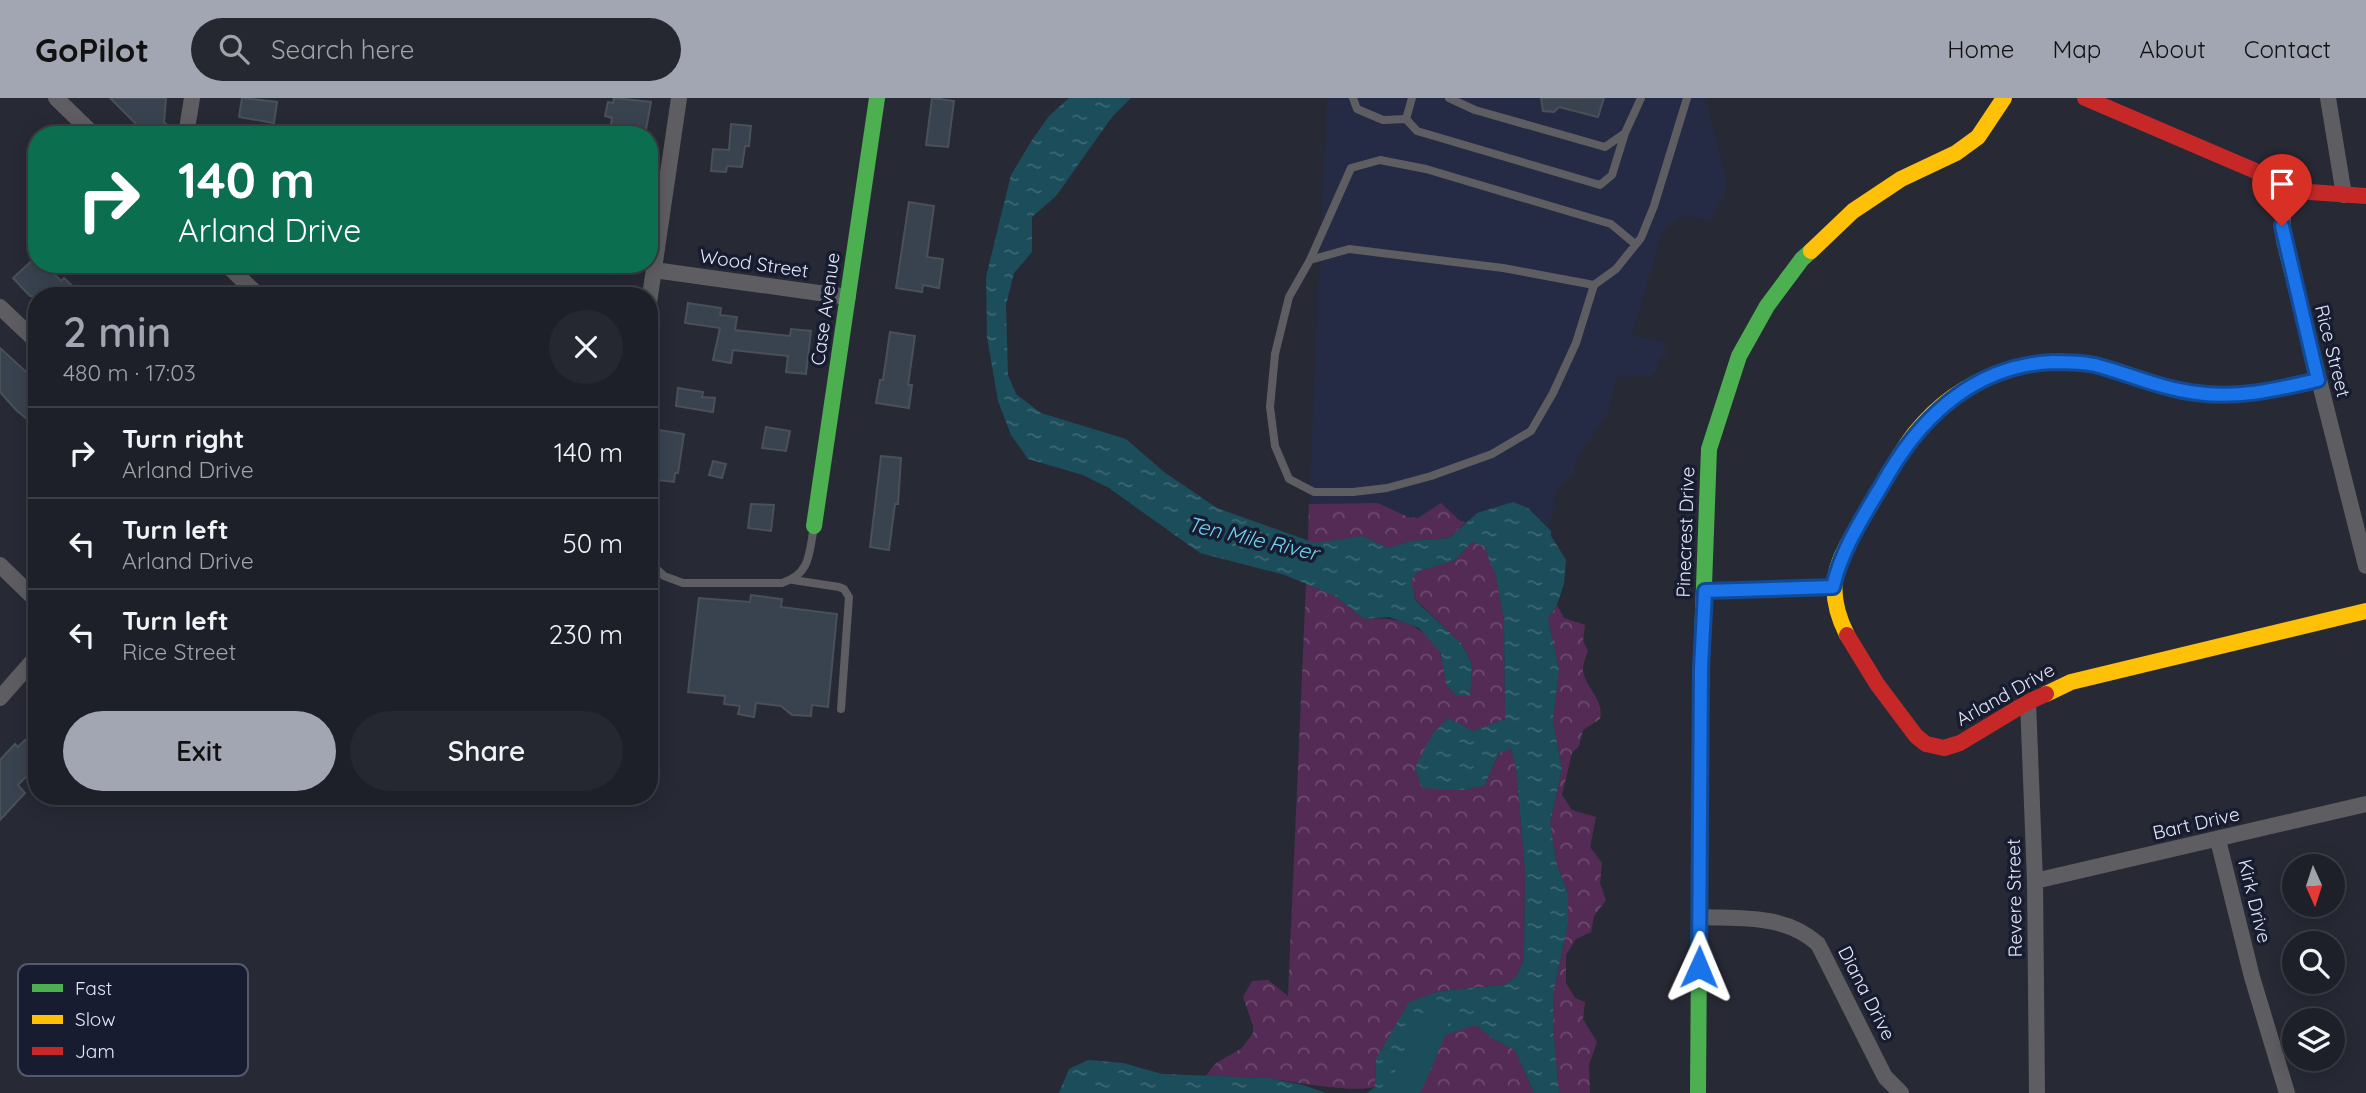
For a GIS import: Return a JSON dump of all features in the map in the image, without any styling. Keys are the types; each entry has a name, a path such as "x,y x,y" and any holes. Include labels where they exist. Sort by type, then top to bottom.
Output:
{"street":[{"path":"56,98 85,126"},
{"path":"187,126 192,98"},
{"path":"658,242 679,98"},
{"name":"Case Avenue","path":"814,526 877,98"},
{"name":"Pinecrest Drive","path":"1698,1093 1701,668 1709,449 1739,356 1767,306 1802,259 1853,211 1901,179 1956,153 1978,137 2004,98"},
{"path":"2085,98 2288,185 2310,192 2366,196"},
{"path":"2328,98 2344,195"},
{"name":"Rice Street","path":"2288,185 2283,202 2282,226 2366,566"},
{"name":"Wood Street","path":"658,271 848,297"},
{"path":"235,273 249,287"},
{"path":"0,307 28,333"},
{"path":"1705,591 1833,587 1842,555 1912,438 1941,406 1982,379 2026,365 2071,362 2093,365 2198,394 2260,394 2318,380"},
{"path":"0,565 28,592"},
{"name":"Arland Drive","path":"1833,587 1845,632 1856,652 1916,736 1926,744 1944,748 1960,743 2028,702 2071,682 2366,611"},
{"path":"0,698 28,666"},
{"name":"Revere Street","path":"2028,702 2035,881 2037,1093"},
{"name":"Bart Drive","path":"2035,881 2366,804"},
{"name":"Kirk Drive","path":"2218,840 2252,977 2287,1093"},
{"name":"Diana Drive","path":"1700,917 1766,920 1804,931 1818,944 1885,1077 1901,1093"}],"lane":[{"path":"1353,98 1357,109 1383,120 1406,119 1417,131 1600,185 1612,175 1625,132 1641,98"},
{"path":"1406,119 1412,98"},
{"path":"1448,98 1475,110 1605,147 1625,132"},
{"path":"1635,244 1611,224 1426,169 1380,160 1352,168 1310,260 1289,297 1275,354 1270,407 1275,446 1289,479 1314,492 1353,492 1387,488 1431,476 1492,454 1531,431 1553,393 1576,343 1594,285 1616,268 1641,238 1654,206 1687,98"},
{"path":"1310,260 1349,249 1503,268 1594,285"},
{"path":"793,580 804,569 814,526"},
{"path":"658,570 664,576 683,583 782,583 793,580 844,589 849,597 841,709"}],"shaded area":[{"path":"1327,98 1705,98 1725,175 1726,191 1710,220 1684,216 1670,224 1661,236 1632,335 1664,342 1667,355 1659,359 1657,371 1651,376 1617,377 1607,414 1575,461 1575,474 1557,487 1551,520 1547,526 1528,508 1477,513 1466,522 1408,517 1378,503 1309,504"}],"green space":[{"path":"1378,503 1408,517 1418,518 1441,503 1460,521 1466,522 1449,538 1411,541 1388,548 1363,536 1315,544 1308,541 1309,504"},
{"path":"1472,542 1484,545 1496,577 1504,620 1505,719 1473,731 1461,790 1484,786 1499,753 1511,749 1516,767 1525,870 1524,959 1516,977 1504,985 1441,991 1376,1059 1375,1087 1338,1088 1262,1078 1205,1077 1216,1063 1242,1048 1253,1033 1243,997 1252,981 1268,980 1288,996 1306,584 1335,596 1364,619 1397,621 1425,634 1440,652 1446,684 1470,696 1472,664 1461,643 1415,599 1410,580 1419,571 1454,561"},
{"path":"1557,605 1564,618 1585,625 1583,641 1588,651 1583,672 1601,713 1600,719 1583,730 1579,746 1572,753 1562,795 1572,810 1596,817 1590,847 1602,863 1600,883 1606,900 1594,916 1591,932 1576,939 1566,955 1566,983 1575,998 1585,1002 1583,1019 1597,1042 1589,1065 1590,1093 1559,1093 1553,1027 1554,989 1568,924 1568,893 1557,865 1550,823 1562,769 1553,721 1559,670 1548,618"},
{"path":"1476,1024 1493,1039 1515,1050 1534,1093 1399,1093 1418,1060 1436,1038"}],"water":[{"path":"1069,98 1131,98 1112,117 1056,196 1032,217 1032,252 1014,273 1006,305 1008,375 1016,394 1041,413 1126,439 1164,472 1217,508 1315,543 1363,536 1388,548 1411,541 1449,538 1477,513 1513,502 1528,508 1551,531 1551,536 1566,560 1564,584 1557,605 1548,618 1559,670 1553,721 1562,769 1550,823 1557,865 1568,893 1568,924 1554,989 1553,1027 1559,1093 1534,1093 1515,1050 1493,1039 1476,1025 1436,1038 1418,1060 1399,1093 1367,1093 1375,1087 1376,1059 1409,1002 1441,991 1504,985 1516,977 1524,959 1525,870 1516,767 1511,749 1499,753 1484,786 1461,790 1422,788 1415,768 1432,735 1448,718 1473,731 1505,719 1504,620 1496,577 1484,546 1472,542 1454,561 1419,571 1411,580 1415,600 1461,643 1472,664 1470,696 1456,695 1446,684 1441,653 1419,628 1389,617 1364,619 1335,596 1285,575 1200,553 1109,488 1083,475 1028,459 1011,435 998,401 987,337 986,277 1011,175 1049,116"},
{"path":"1088,1060 1123,1063 1162,1074 1268,1078 1326,1093 1059,1093 1069,1069"}],"building":[{"path":"110,98 166,98 164,122 168,126 138,126"},
{"path":"242,98 277,102 274,123 239,117"},
{"path":"614,98 651,102 647,126 611,126 612,118 605,116 608,102 613,103"},
{"path":"932,98 954,101 948,147 926,145"},
{"path":"1541,98 1604,98 1598,117 1559,107 1554,112 1543,111"},
{"path":"731,124 751,126 749,146 745,146 742,167 727,166 726,172 711,171 713,149 729,150"},
{"path":"909,202 934,206 927,257 943,259 939,288 923,285 922,292 896,288"},
{"path":"28,264 28,273 53,273 61,281 64,278 74,287 28,287 28,294 13,278"},
{"path":"688,303 721,308 720,315 737,317 735,330 790,336 791,329 811,331 806,374 786,372 788,356 733,350 731,363 713,360 720,328 685,323"},
{"path":"890,332 915,336 908,385 912,385 909,408 876,403 880,380 883,380"},
{"path":"0,348 28,374 28,420 0,392"},
{"path":"678,388 703,392 702,397 715,398 713,412 676,406"},
{"path":"766,427 790,431 786,451 762,448"},
{"path":"659,430 684,434 674,482 658,480"},
{"path":"881,456 901,458 898,504 895,504 889,550 870,547"},
{"path":"713,461 726,464 722,478 709,475"},
{"path":"751,504 774,505 771,531 748,528"},
{"path":"751,595 782,599 781,607 837,614 828,707 812,705 811,716 792,715 781,706 756,703 754,717 738,714 740,706 724,704 725,696 688,692 699,598 750,602"},
{"path":"25,740 28,743 28,774 18,785 25,793 0,820 0,760 15,744 18,747"}],"waterway":[{"name":"Ten Mile River","path":"1400,1093 1432,1026"}],"traffic: fast":[{"path":"814,526 877,98"},
{"path":"1698,1093 1701,668 1709,449 1739,356 1767,306 1811,251"}],"traffic: slow":[{"path":"1811,251 1853,211 1901,179 1956,153 1978,137 2004,98"},
{"path":"1847,635 1835,598 1835,582 1843,553 1902,451 1933,413 1977,382 2027,365 2054,362 2107,368"},
{"path":"2046,694 2071,682 2366,611"}],"traffic: jam":[{"path":"2085,98 2288,185 2310,192 2366,196"},
{"path":"2107,368 2175,389 2202,394 2235,394 2318,380"},
{"path":"1847,635 1877,684 1916,736 1926,744 1944,748 1960,743 2046,694"}],"route":[{"path":"1699,967 1701,668 1705,591 1833,587 1842,555 1917,430 1960,392 2004,370 2026,365 2071,362 2093,365 2198,394 2260,394 2318,380 2282,226"}]}
